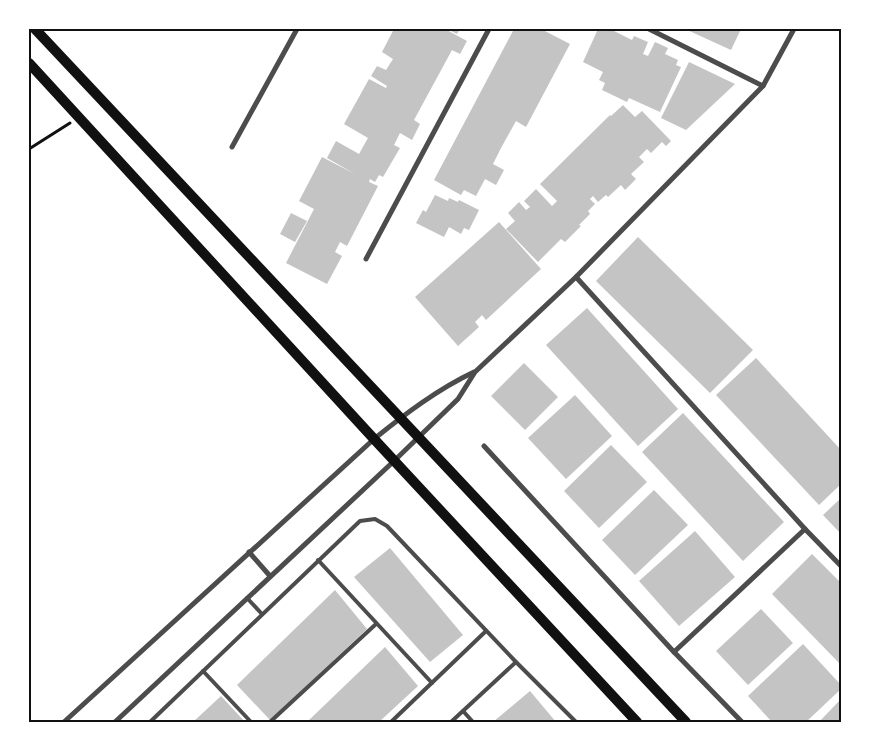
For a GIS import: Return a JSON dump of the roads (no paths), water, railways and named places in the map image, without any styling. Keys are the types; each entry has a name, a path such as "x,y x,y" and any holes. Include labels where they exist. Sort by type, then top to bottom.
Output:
{"main road":[{"path":"35,29 686,722"},
{"path":"29,63 394,461 637,722"}],"street":[{"path":"232,147 297,29"},
{"path":"366,259 488,29"},
{"path":"649,29 764,86"},
{"path":"115,722 394,461 458,398 475,372 576,277 764,86 794,29"},
{"path":"576,277 805,529 841,566"},
{"path":"64,722 374,439 400,418 456,381 475,372"},
{"path":"484,446 674,652 742,722"},
{"path":"674,652 805,529"},
{"path":"249,552 270,576"}],"lane":[{"path":"150,722 360,521 375,519 387,526 486,631 576,722"},
{"path":"318,560 432,683"},
{"path":"247,598 262,614"},
{"path":"270,722 376,624"},
{"path":"391,722 486,631"},
{"path":"451,722 516,662"},
{"path":"203,671 251,722"},
{"path":"463,711 473,722"}]}
